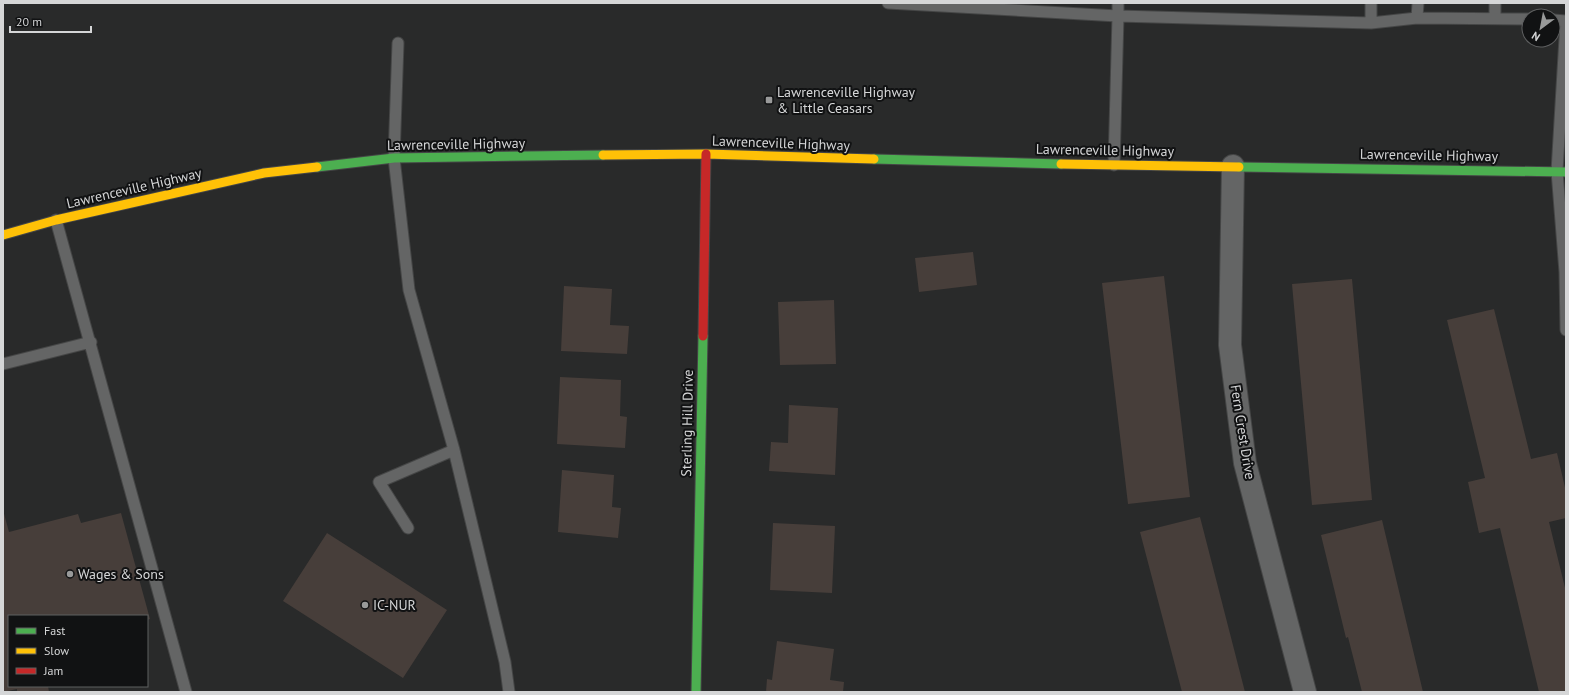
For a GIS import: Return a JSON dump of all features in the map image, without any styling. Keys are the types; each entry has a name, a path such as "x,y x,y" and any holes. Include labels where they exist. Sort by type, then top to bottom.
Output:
{"main road":[{"name":"Lawrenceville Highway","path":"3,235 56,220 264,173 394,158 706,154 1114,165 1561,172"},
{"name":"Sterling Hill Drive","path":"696,692 706,154"}],"street":[{"name":"Fern Crest Drive","path":"1233,166 1230,344 1245,463 1305,692"}],"lane":[{"path":"888,3 1050,7 1118,16 1371,23 1417,18 1521,19"},
{"path":"1114,165 1118,3"},
{"path":"1371,3 1371,23"},
{"path":"1417,18 1418,3"},
{"path":"1495,3 1495,18"},
{"path":"1566,21 1561,172 1566,330"},
{"path":"398,43 394,158 409,290 454,450 505,662 510,692"},
{"path":"56,220 91,342 186,692"},
{"path":"3,364 91,342"},
{"path":"408,528 379,482 454,450"}],"building":[{"path":"973,252 977,285 919,292 915,258"},
{"path":"1164,276 1190,497 1128,504 1102,283"},
{"path":"1352,279 1372,500 1312,505 1292,284"},
{"path":"564,286 612,289 610,325 629,326 627,354 561,351"},
{"path":"834,300 836,364 780,365 778,302"},
{"path":"1494,309 1531,459 1557,453 1566,492 1566,518 1549,522 1566,592 1566,692 1539,692 1500,528 1479,533 1468,482 1485,478 1447,320"},
{"path":"560,377 621,380 620,416 627,417 625,448 557,444"},
{"path":"789,405 838,408 835,475 769,471 771,442 788,443"},
{"path":"562,470 614,475 612,507 621,508 618,538 558,532"},
{"name":"Wages & Sons","path":"3,510 9,532 78,514 81,523 121,513 150,619 148,620 148,615 8,615 8,687 48,687 49,692 17,692 17,689 3,692"},
{"path":"1200,517 1245,692 1182,692 1140,532"},
{"path":"1382,520 1423,692 1362,692 1348,637 1346,638 1321,535"},
{"path":"773,523 835,526 832,593 770,590"},
{"name":"IC-NUR","path":"327,533 447,610 403,678 283,601"},
{"path":"777,641 834,649 830,680 844,682 843,692 766,692 767,679 772,680"}],"traffic: fast":[{"path":"317,167 394,158 603,155"},
{"path":"874,159 1061,164"},
{"path":"1239,167 1566,172"},
{"path":"696,692 703,336"}],"traffic: slow":[{"path":"603,155 706,154 874,159"},
{"path":"1061,164 1239,167"},
{"path":"3,235 56,220 264,173 317,167"}],"traffic: jam":[{"path":"703,336 706,154"}],"place":[{"name":"Lawrenceville Highway & Little Ceasars","path":"769,100"},
{"name":"Wages & Sons","path":"70,574"},
{"name":"IC-NUR","path":"365,605"}]}
